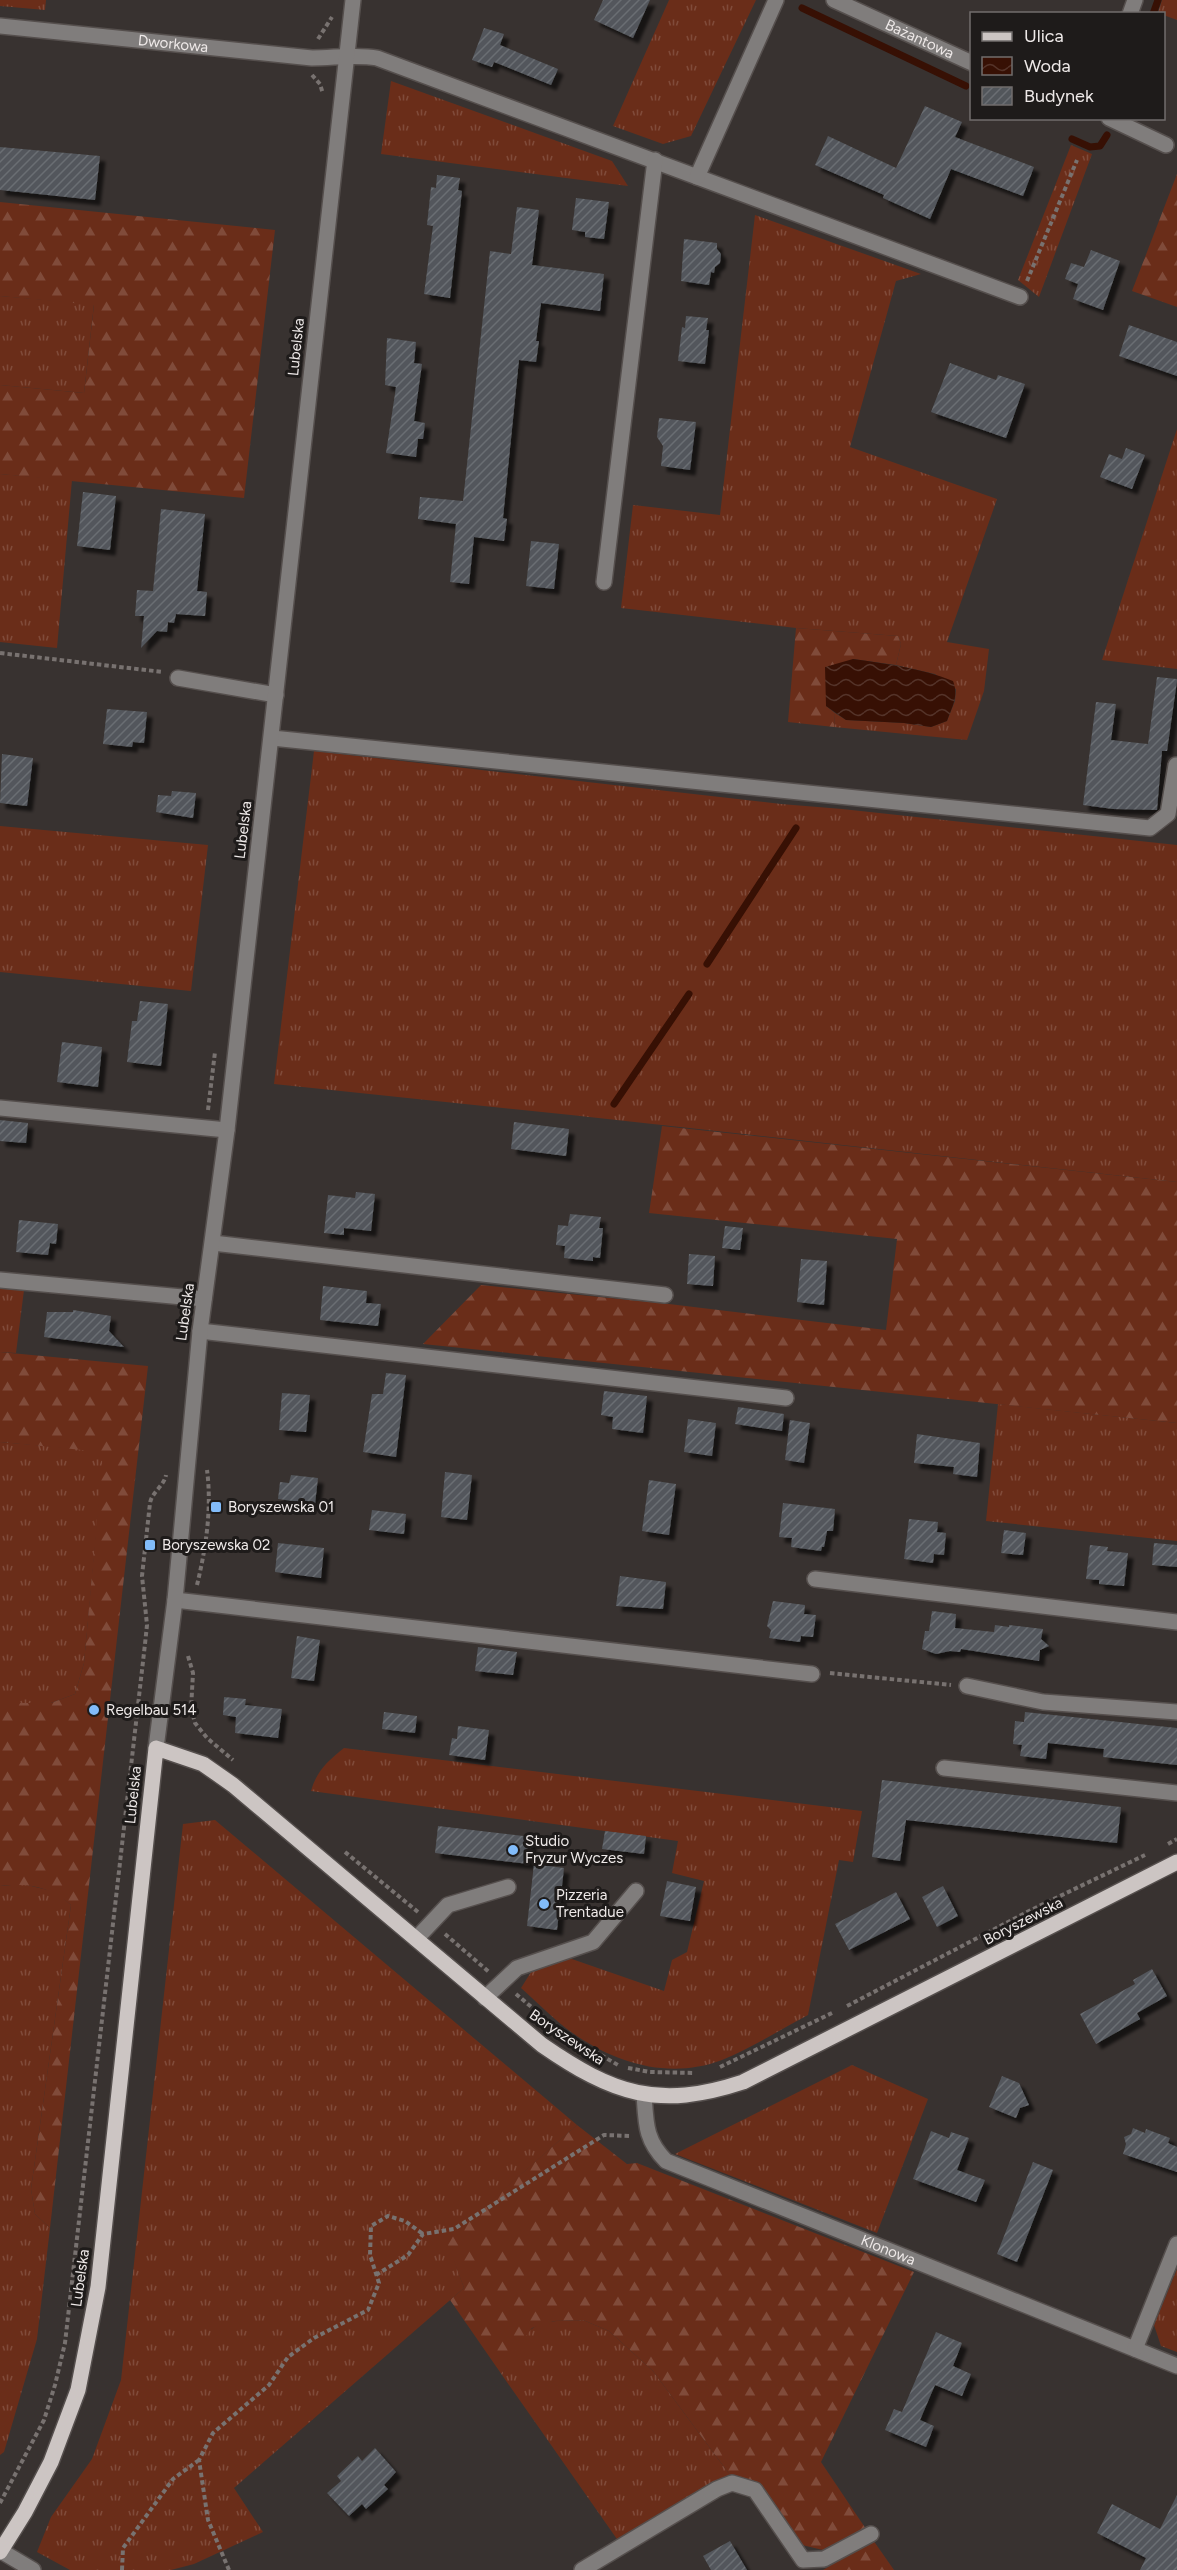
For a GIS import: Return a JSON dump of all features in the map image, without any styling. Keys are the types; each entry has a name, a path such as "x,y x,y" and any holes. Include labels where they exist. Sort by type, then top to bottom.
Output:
{"main road":[{"name":"Boryszewska","path":"156,1748 177,1753 217,1773 542,2046 609,2086 644,2094 684,2096 713,2092 743,2082 1177,1862"},
{"name":"Lubelska","path":"0,2552 25,2512 51,2462 78,2390 98,2287 156,1748"}],"street":[{"name":"Lubelska","path":"156,1748 175,1600 200,1331 227,1130 353,0"},
{"path":"698,177 776,0"},
{"name":"Bażantowa","path":"834,0 970,62"},
{"name":"Dworkowa","path":"0,26 312,58 346,58 362,55 377,58 1020,297"},
{"path":"1113,120 1166,146"},
{"path":"604,582 655,160"},
{"path":"178,678 276,695"},
{"path":"272,738 1150,828 1168,814 1176,765"},
{"path":"0,1108 227,1130"},
{"path":"213,1243 665,1295"},
{"path":"0,1280 204,1299"},
{"path":"200,1331 786,1398"},
{"path":"815,1579 1177,1622"},
{"path":"175,1600 812,1674"},
{"path":"967,1686 1043,1702 1177,1712"},
{"path":"945,1768 1177,1793"},
{"path":"416,1939 448,1905 508,1887"},
{"path":"484,1998 517,1968 593,1942 636,1891"},
{"path":"644,2094 648,2137"},
{"name":"Klonowa","path":"648,2137 654,2150 666,2161 1177,2366"},
{"path":"1135,2349 1177,2244"},
{"path":"582,2570 717,2489 732,2483 755,2490 803,2560 824,2559 871,2534"},
{"path":"0,2552 33,2570"}],"path":[{"path":"1020,297 1077,160"},
{"path":"0,653 157,670 178,678"},
{"path":"0,2503 44,2420 65,2343 145,1644"},
{"path":"185,1650 193,1673 191,1709 195,1723 207,1738 241,1766"},
{"path":"812,1674 823,1672 967,1686"},
{"path":"1167,1844 1177,1839"},
{"path":"340,1848 561,2032 622,2067 650,2072 697,2073"},
{"path":"846,2006 1031,1910 1146,1854"},
{"path":"719,2068 836,2012"},
{"path":"122,2570 123,2548 173,2479 199,2460 213,2433 269,2385 288,2357 314,2338 368,2310 379,2283 370,2255 371,2226 388,2216 405,2221 423,2234 454,2229 604,2135 648,2137"},
{"path":"376,2275 408,2255 423,2234"},
{"path":"199,2460 208,2520 229,2570"}],"green space":[{"path":"0,0 46,0 45,10 0,6"},
{"path":"669,0 756,0 691,136 663,144 613,126"},
{"path":"1162,0 1177,0 1177,20 1165,16 1165,12 1158,12"},
{"path":"391,81 612,161 628,186 381,154"},
{"path":"1071,145 1092,154 1039,297 1018,280"},
{"path":"1177,174 1177,307 1132,291"},
{"path":"0,202 275,230 244,498 0,474 0,385 84,393 94,305 0,296"},
{"path":"755,215 921,274 896,281 850,447 997,499 947,642 989,649 984,691 967,740 834,727 835,713 846,720 931,727 947,721 955,701 956,689 935,674 896,665 901,644 898,636 796,628 621,608 633,505 720,515"},
{"path":"0,296 94,304 84,393 0,385"},
{"path":"1177,429 1177,669 1102,660"},
{"path":"0,474 72,480 57,648 0,642"},
{"path":"796,628 898,636 901,644 896,665 853,659 826,706 835,713 834,727 788,722"},
{"path":"314,751 781,804 1177,845 1177,1182 274,1084"},
{"path":"0,826 208,845 191,991 0,972"},
{"path":"662,1126 1177,1182 1177,1423 423,1344 481,1285 669,1304 886,1330 897,1239 649,1213"},
{"path":"0,1288 24,1290 16,1353 0,1352"},
{"path":"0,1352 148,1366 50,2228 35,2214 31,2189 71,1905 55,1894 38,1887 0,1886 0,1703 51,1703 75,1694 84,1663 103,1452 0,1442"},
{"path":"998,1404 1177,1423 1177,1541 986,1521"},
{"path":"0,1442 104,1451 84,1663 75,1694 51,1703 0,1703"},
{"path":"344,1748 862,1811 853,1862 839,1860 808,2015 744,2050 703,2066 665,2068 647,2066 611,2055 594,2046 562,2025 521,1988 533,1969 569,1958 664,1991 672,1960 687,1952 704,1881 672,1873 678,1841 311,1791 316,1777 324,1766"},
{"path":"215,1820 577,2125 447,2240 464,2288 234,2488 263,2532 194,2564 171,2570 70,2570 37,2552 51,2517 92,2459 121,2380 183,1824"},
{"path":"23,1884 56,1892 71,1905 31,2189 35,2214 50,2228 37,2339 4,2452 0,2455 0,1886"},
{"path":"852,2065 928,2099 877,2233 675,2154"},
{"path":"577,2125 627,2164 637,2163 914,2272 821,2462 866,2529 827,2551 802,2545 761,2486 730,2475 653,2371 609,2331 583,2320 554,2321 532,2328 502,2375 450,2300 464,2288 446,2240"},
{"path":"1177,2269 1177,2352 1161,2346 1154,2325"},
{"path":"583,2320 609,2331 653,2371 730,2475 619,2542 502,2375 519,2343 533,2328 551,2322"},
{"path":"873,2540 894,2570 823,2570"}],"water":[{"path":"853,659 916,670 953,681 955,697 947,721 931,727 846,720 826,706 825,667"}],"building":[{"path":"603,0 650,0 633,38 594,20"},
{"path":"484,28 504,34 500,45 558,69 551,85 494,62 492,67 472,60"},
{"path":"925,106 962,122 955,137 1034,167 1023,196 951,169 930,219 883,198 884,195 815,165 828,136 896,168"},
{"path":"0,147 100,156 95,200 0,190"},
{"path":"437,175 460,178 458,190 462,191 450,298 424,294 433,226 427,225 431,187 436,188"},
{"path":"576,198 609,202 604,239 585,237 585,232 572,230"},
{"path":"517,207 539,210 532,265 604,274 600,311 541,303 536,362 519,360 503,518 507,519 504,541 474,537 469,584 450,582 456,524 418,519 420,497 463,501 490,251 511,254"},
{"path":"684,239 717,243 717,249 721,254 720,263 715,267 714,273 711,272 709,285 681,281"},
{"path":"1091,250 1120,261 1103,310 1073,299 1078,284 1065,279 1071,263 1084,267"},
{"path":"686,316 708,318 705,364 678,361 682,327 685,328"},
{"path":"1129,325 1177,342 1177,376 1119,356"},
{"path":"387,338 416,342 414,363 422,364 414,421 425,423 423,439 418,439 416,457 386,453 396,387 385,385"},
{"path":"950,363 996,380 998,375 1025,384 1006,438 931,412"},
{"path":"659,418 696,422 690,470 661,466 663,446 657,437"},
{"path":"1126,448 1145,455 1132,489 1100,477 1109,454 1122,459"},
{"path":"83,492 116,496 110,550 77,546"},
{"path":"161,509 205,514 197,591 207,592 205,616 176,614 174,623 168,622 167,632 157,631 141,648 144,616 135,616 137,590 153,591"},
{"path":"531,541 559,544 554,589 526,586"},
{"path":"1157,677 1177,679 1177,681 1167,751 1162,751 1157,810 1113,809 1083,805 1096,702 1116,704 1111,740 1148,744"},
{"path":"107,709 147,712 144,743 133,742 132,747 103,744"},
{"path":"2,754 33,758 27,806 0,803"},
{"path":"172,791 196,793 193,818 156,812 158,795 171,796"},
{"path":"140,1001 168,1004 161,1066 127,1062 132,1021 137,1021"},
{"path":"62,1042 102,1047 98,1087 57,1082"},
{"path":"0,1120 28,1123 26,1143 0,1141"},
{"path":"514,1122 569,1129 566,1156 511,1149"},
{"path":"356,1192 375,1194 371,1231 344,1228 344,1235 324,1233 328,1195 355,1198"},
{"path":"570,1214 601,1217 599,1228 603,1228 600,1258 593,1257 593,1261 564,1258 565,1246 556,1245 558,1225 568,1226"},
{"path":"19,1220 58,1224 56,1244 50,1243 48,1255 16,1252"},
{"path":"725,1226 743,1228 740,1250 722,1248"},
{"path":"689,1254 715,1256 713,1286 687,1284"},
{"path":"801,1259 827,1261 824,1305 797,1302"},
{"path":"323,1286 367,1291 366,1303 381,1304 378,1326 320,1320"},
{"path":"73,1310 111,1316 109,1331 124,1347 44,1337 47,1312 73,1312"},
{"path":"386,1373 406,1375 396,1457 363,1452 372,1394 383,1394"},
{"path":"604,1391 647,1396 643,1433 612,1429 613,1417 601,1415"},
{"path":"282,1393 310,1395 306,1432 279,1430"},
{"path":"738,1407 784,1414 782,1431 735,1424"},
{"path":"688,1419 716,1423 712,1456 684,1452"},
{"path":"790,1420 810,1423 804,1463 785,1460"},
{"path":"917,1434 980,1443 977,1477 953,1474 954,1467 914,1463"},
{"path":"445,1472 472,1475 467,1520 441,1517"},
{"path":"291,1475 318,1478 315,1504 278,1499 280,1482 289,1483"},
{"path":"649,1480 676,1484 669,1535 642,1531"},
{"path":"783,1503 835,1509 833,1531 827,1531 821,1551 791,1547 792,1538 779,1537"},
{"path":"372,1510 406,1514 404,1534 369,1530"},
{"path":"909,1519 938,1522 937,1532 946,1533 944,1555 934,1554 933,1563 904,1559"},
{"path":"1004,1530 1026,1533 1023,1555 1001,1553"},
{"path":"278,1543 324,1548 321,1578 275,1572"},
{"path":"1154,1543 1177,1545 1177,1567 1152,1565"},
{"path":"1090,1545 1108,1547 1107,1551 1128,1553 1124,1586 1099,1584 1099,1580 1086,1579"},
{"path":"620,1576 666,1582 663,1609 616,1606"},
{"path":"773,1601 805,1605 804,1614 816,1615 813,1637 801,1636 800,1642 769,1638 771,1630 767,1626"},
{"path":"932,1611 956,1614 955,1628 994,1632 995,1625 1009,1627 1009,1625 1043,1629 1041,1639 1049,1646 1040,1650 1039,1661 961,1649 960,1652 950,1651 936,1654 922,1649 925,1631 929,1631"},
{"path":"297,1636 320,1640 314,1681 291,1678"},
{"path":"478,1647 517,1652 513,1675 475,1671"},
{"path":"224,1697 246,1699 245,1705 282,1709 278,1738 235,1733 236,1717 223,1715"},
{"path":"384,1712 417,1716 415,1733 382,1729"},
{"path":"1025,1712 1177,1728 1177,1765 1103,1757 1104,1749 1048,1743 1046,1759 1020,1756 1022,1745 1013,1744 1015,1721 1024,1722"},
{"path":"458,1726 489,1730 485,1760 449,1755 452,1738 457,1739"},
{"path":"882,1780 1121,1807 1117,1843 906,1820 900,1861 872,1857"},
{"path":"438,1826 532,1837 529,1864 435,1853"},
{"path":"605,1831 646,1836 644,1854 602,1849"},
{"path":"534,1864 564,1868 557,1930 527,1926"},
{"path":"667,1881 696,1887 690,1921 660,1916"},
{"path":"943,1886 958,1916 937,1927 922,1897"},
{"path":"896,1892 910,1919 849,1950 835,1924"},
{"path":"1152,1969 1167,1996 1137,2013 1140,2019 1096,2044 1080,2014 1135,1984 1133,1980"},
{"path":"1002,2076 1019,2083 1029,2105 1020,2108 1016,2118 989,2107"},
{"path":"1133,2128 1145,2133 1146,2129 1170,2138 1168,2143 1177,2147 1177,2172 1123,2154 1126,2144 1124,2137 1131,2134"},
{"path":"931,2131 949,2138 951,2132 969,2138 957,2170 985,2180 976,2202 913,2179"},
{"path":"1033,2162 1053,2170 1017,2262 997,2254"},
{"path":"936,2332 962,2343 953,2366 971,2374 962,2396 935,2385 920,2420 934,2426 926,2447 885,2430 894,2409 902,2412"},
{"path":"375,2448 396,2472 384,2485 388,2489 366,2509 362,2504 349,2516 327,2493 341,2481 337,2476 358,2456 362,2461"},
{"path":"1177,2495 1177,2570 1140,2570 1146,2558 1097,2533 1112,2504 1160,2529"},
{"path":"730,2541 747,2570 711,2570 703,2556"}],"waterway":[{"path":"1154,12 1158,0"},
{"path":"802,8 966,86"},
{"path":"1072,139 1090,147 1100,146 1107,135"},
{"path":"707,964 796,828"},
{"path":"614,1104 689,994"}],"place":[{"name":"Boryszewska 01","path":"216,1507"},
{"name":"Boryszewska 02","path":"150,1545"},
{"name":"Regelbau 514","path":"94,1710"},
{"name":"Studio Fryzur Wyczes","path":"513,1850"},
{"name":"Pizzeria Trentadue","path":"544,1904"}]}
